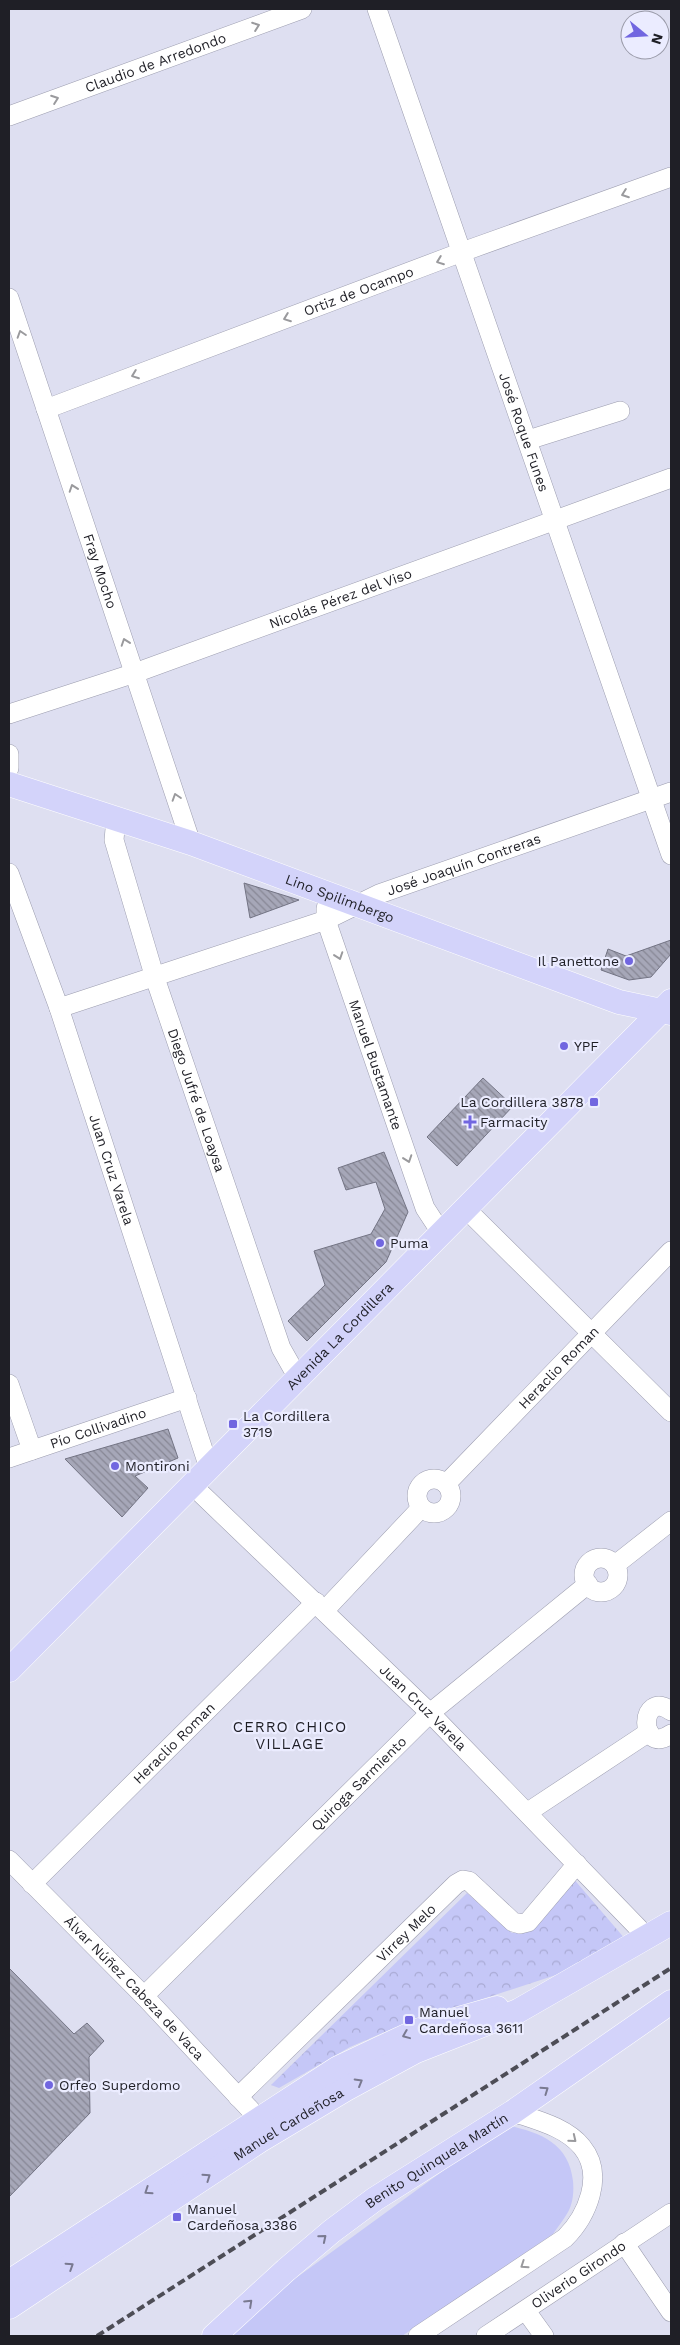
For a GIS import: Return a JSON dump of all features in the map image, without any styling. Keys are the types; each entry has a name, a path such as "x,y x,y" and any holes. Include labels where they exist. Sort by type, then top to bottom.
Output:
{"main road":[{"name":"Lino Spilimbergo","path":"9,784 191,843 619,1002 668,1008"},
{"name":"Avenida La Cordillera","path":"11,1663 192,1485 668,1008"},
{"name":"Manuel Cardeñosa","path":"9,2307 259,2141 346,2089 416,2051 512,2014 648,1938 671,1923"},
{"name":"Manuel Cardeñosa","path":"9,2282 258,2118 338,2068 394,2040 442,2022 520,2002 584,1974"},
{"name":"Benito Quinquela Martín","path":"214,2336 256,2296 332,2231 374,2199 513,2112 670,2005"}],"street":[{"name":"Claudio de Arredondo","path":"9,116 302,9"},
{"name":"José Roque Funes","path":"377,9 671,856"},
{"name":"Ortiz de Ocampo","path":"46,409 462,252 671,178"},
{"name":"Fray Mocho","path":"9,298 191,843"},
{"path":"528,440 620,411"},
{"name":"Nicolás Pérez del Viso","path":"9,714 135,673 555,522 671,478"},
{"path":"9,754 9,768"},
{"name":"José Joaquín Contreras","path":"59,1008 154,975 326,920 379,894 671,792"},
{"name":"Diego Jufré de Loaysa","path":"116,818 114,840 154,975 281,1348 298,1378"},
{"name":"Juan Cruz Varela","path":"9,873 59,1008 187,1398 208,1468"},
{"name":"Manuel Bustamante","path":"326,892 326,920 425,1208 442,1234"},
{"path":"466,1209 590,1334 671,1412"},
{"name":"Heraclio Roman","path":"32,1884 421,1508 425,1512 436,1514 446,1509 451,1499 446,1484 671,1252"},
{"path":"9,1384 32,1450"},
{"name":"Pío Collivadino","path":"9,1458 187,1398"},
{"name":"Juan Cruz Varela","path":"192,1485 430,1713 648,1938"},
{"name":"Quiroga Sarmiento","path":"144,1996 430,1713 588,1584 585,1573 589,1563 600,1558 610,1561 615,1565 671,1521"},
{"path":"671,1711 658,1708 649,1713 646,1722 649,1732 662,1738 671,1734"},
{"path":"528,1812 649,1732"},
{"name":"Álvar Núñez Cabeza de Vaca","path":"9,1860 144,1996 258,2118"},
{"name":"Virrey Melo","path":"238,2097 456,1884 463,1880 468,1881 514,1922 520,1924 528,1922 576,1864"},
{"path":"418,2336 565,2238 576,2227 586,2209 592,2178 590,2162 582,2147 567,2134 550,2124 513,2112"},
{"name":"Oliverio Girondo","path":"486,2336 671,2213"},
{"path":"624,2243 671,2312"},
{"path":"526,2311 544,2336"}],"green space":[{"path":"572,1877 626,1940 565,1972 394,2028 350,2047 279,2088 271,2085 467,1893 512,1933 524,1933"},
{"path":"506,2125 530,2131 551,2141 566,2157 573,2181 573,2197 566,2215 553,2234 402,2336 231,2336 274,2294"}],"building":[{"path":"244,883 299,900 250,918"},
{"name":"Il Panettone","path":"671,940 671,954 651,977 629,980 601,970 608,949 626,956"},
{"name":"Farmacity","path":"483,1078 513,1106 457,1166 427,1137"},
{"name":"Puma","path":"384,1152 408,1212 386,1262 307,1341 288,1321 325,1285 314,1251 371,1234 385,1209 376,1182 346,1190 338,1168"},
{"name":"Montironi","path":"168,1429 178,1458 135,1476 148,1488 122,1517 65,1459"},
{"name":"Orfeo Superdomo","path":"9,1968 74,2034 87,2023 104,2041 89,2057 90,2113 9,2197"}],"railway":[{"path":"97,2336 671,1968"}],"place":[{"name":"Il Panettone","path":"629,961"},
{"name":"YPF","path":"564,1046"},
{"name":"La Cordillera 3878","path":"594,1102"},
{"name":"Farmacity","path":"470,1122"},
{"name":"Puma","path":"380,1243"},
{"name":"La Cordillera 3719","path":"233,1424"},
{"name":"Montironi","path":"115,1466"},
{"name":"Manuel Cardeñosa 3611","path":"409,2020"},
{"name":"Orfeo Superdomo","path":"49,2085"},
{"name":"Manuel Cardeñosa 3386","path":"177,2217"}],"district":[{"name":"CERRO CHICO VILLAGE","path":"290,1736"}]}
